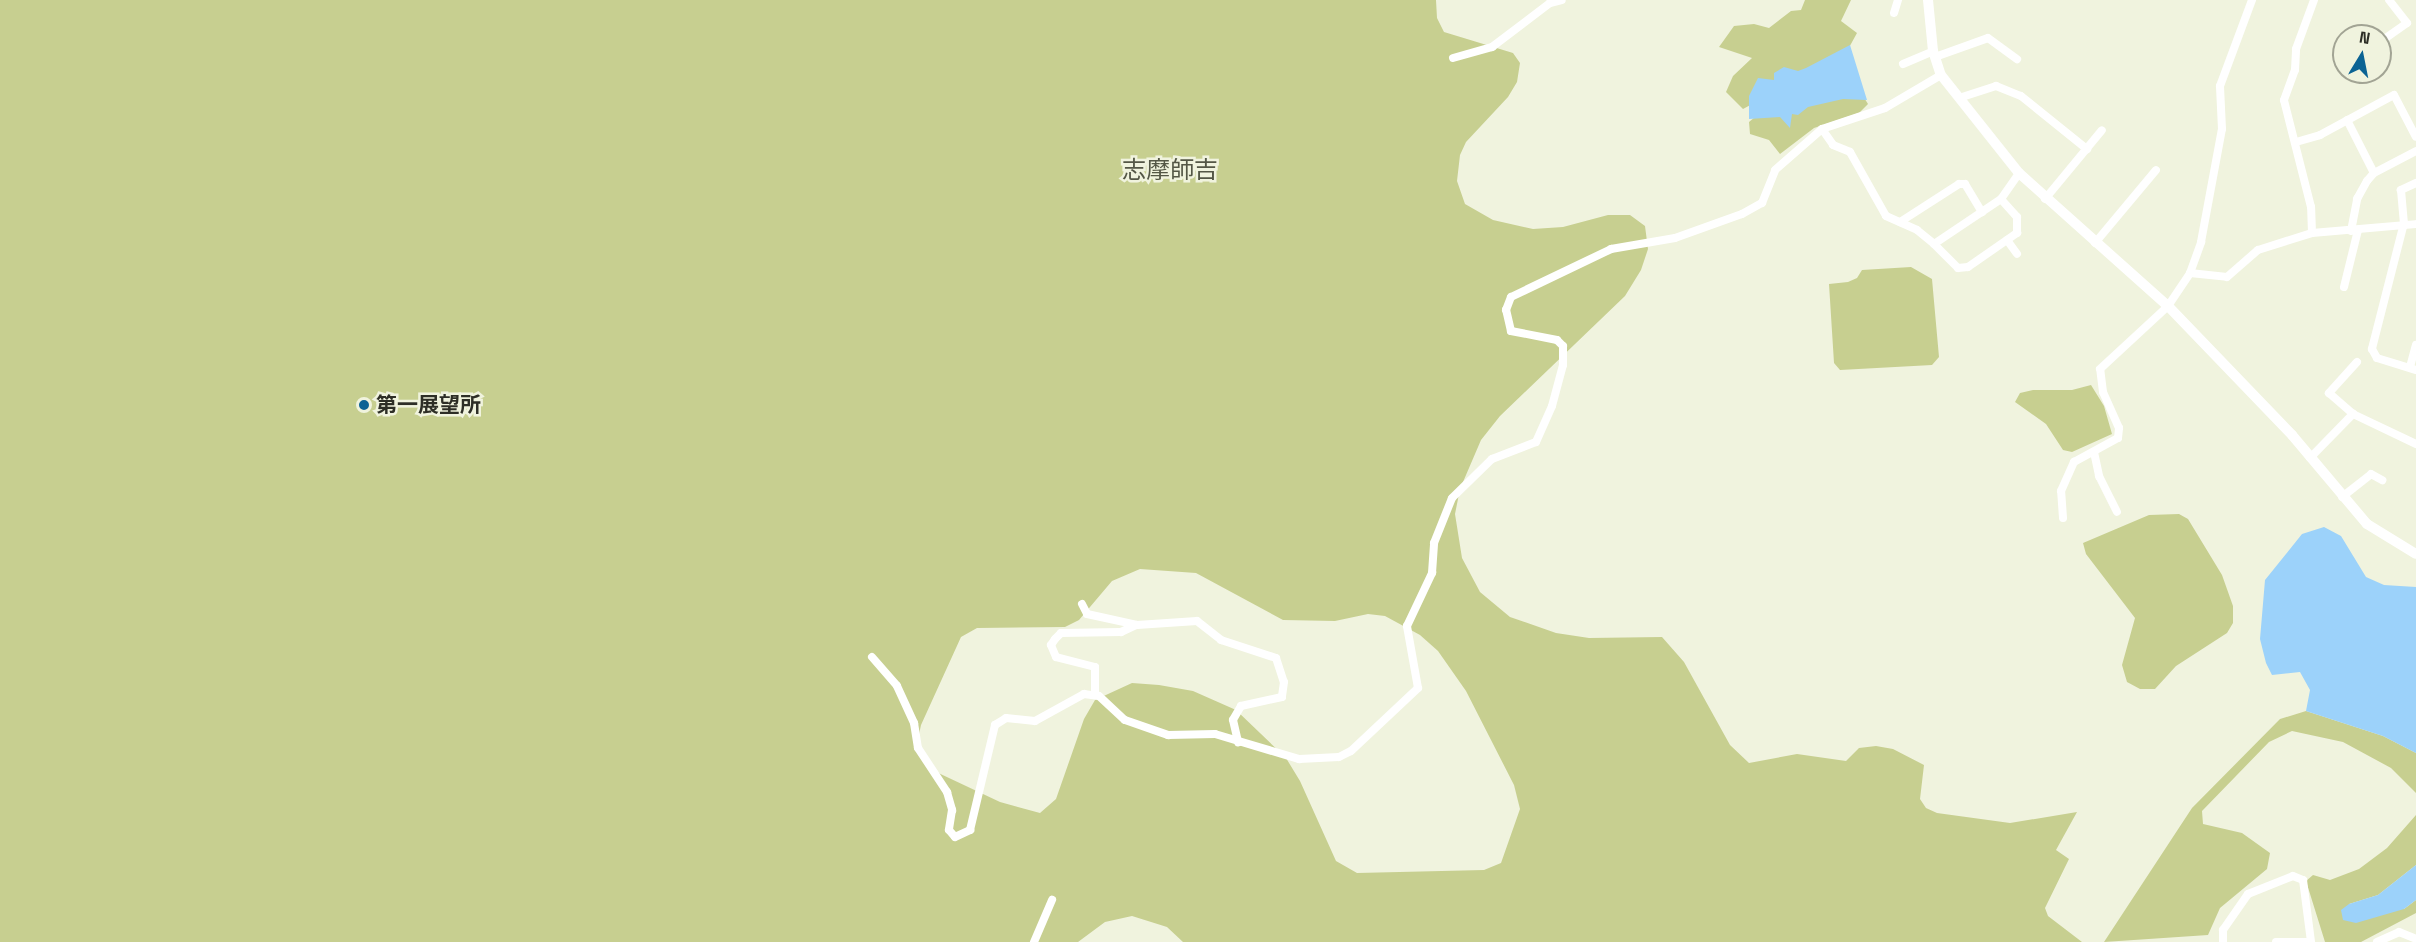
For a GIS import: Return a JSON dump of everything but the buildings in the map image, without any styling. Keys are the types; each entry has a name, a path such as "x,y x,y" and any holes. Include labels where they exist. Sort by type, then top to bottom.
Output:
{"street":[{"path":"1453,58 1492,47 1550,3 1562,0"},
{"path":"1894,12 1898,0"},
{"path":"1928,0 1934,54 1941,75 2019,173 2045,199 2168,306 2310,458 2367,524 2416,554"},
{"path":"2063,518 2064,480 2074,462 2109,446 2118,438 2119,428 2103,392 2100,369 2168,306 2190,273 2201,242 2218,156 2222,129 2220,86 2252,0"},
{"path":"2312,233 2312,207 2285,96 2314,0"},
{"path":"2389,0 2407,23 2392,34"},
{"path":"1903,64 1988,38 2017,59"},
{"path":"1137,625 1121,633 1062,633 1052,645 1056,657 1095,667 1095,694 1125,720 1150,731 1180,737 1215,734 1299,759 1339,757 1351,751 1418,688 1407,626 1432,573 1440,522 1452,498 1492,459 1536,442 1552,406 1565,353 1557,340 1511,331 1506,310 1511,297 1611,249 1675,238 1742,214 1762,203 1775,170 1822,129 1885,108 1941,75"},
{"path":"1959,98 1996,86 2021,96 2086,149"},
{"path":"2296,142 2347,120 2394,95 2416,137"},
{"path":"2347,120 2374,173"},
{"path":"1822,129 1833,145 1850,152 1886,216 1917,230 1958,268 1968,267 2017,233 2018,217 2001,199"},
{"path":"2045,199 2102,130"},
{"path":"2344,287 2357,199 2374,173 2416,151"},
{"path":"2095,243 2156,170"},
{"path":"1934,244 2001,199 2019,173"},
{"path":"2416,183 2401,190 2404,223 2372,350 2377,358 2413,368 2416,345"},
{"path":"1900,222 1959,184 1965,184 1982,212"},
{"path":"2190,273 2228,277 2258,250 2312,233 2404,223 2416,224"},
{"path":"2007,240 2017,254"},
{"path":"2358,362 2329,393 2353,414 2416,444"},
{"path":"2310,458 2353,414"},
{"path":"2094,452 2099,476 2117,512"},
{"path":"2342,497 2371,474 2382,480"},
{"path":"1082,604 1087,614 1137,625 1197,621 1221,640 1276,658 1284,682 1282,697 1241,706 1233,720 1238,741"},
{"path":"872,657 897,686 914,723 918,748 947,792 952,810 949,830 955,837 970,830 995,725 1006,718 1035,721 1077,697 1095,694"},
{"path":"2223,942 2223,930 2248,894 2293,876 2302,880 2311,942"},
{"path":"1034,942 1052,900"},
{"path":"2377,942 2399,932 2416,939"},
{"path":"2276,942 2306,942"}],"green space":[{"path":"0,0 1436,0 1437,18 1444,32 1513,53 1520,63 1517,82 1508,97 1466,142 1460,155 1457,181 1465,204 1493,220 1533,229 1563,227 1608,215 1630,215 1645,226 1648,249 1641,270 1625,296 1500,416 1481,440 1460,489 1455,514 1462,558 1480,592 1510,617 1556,633 1589,638 1662,637 1684,662 1730,745 1749,763 1797,754 1846,761 1859,748 1876,746 1893,749 1924,765 1920,799 1926,808 1937,813 2010,823 2077,812 2056,850 2069,859 2045,908 2048,916 2082,942 1183,942 1167,927 1132,916 1105,922 1078,942 0,942","holes":["1140,569 1196,573 1283,620 1335,621 1368,614 1385,616 1420,635 1438,651 1466,691 1514,785 1520,809 1501,863 1484,870 1357,873 1336,861 1300,781 1286,758 1236,710 1193,691 1159,685 1132,683 1095,700 1084,719 1056,799 1040,813 1000,802 932,770 917,744 921,725 961,637 977,628 1065,627 1079,620 1112,581"]},
{"path":"1805,0 1851,0 1841,21 1857,33 1846,53 1743,109 1726,92 1733,76 1752,58 1719,47 1734,26 1754,24 1769,28 1791,11 1801,10"},
{"path":"1863,96 1868,104 1859,113 1814,128 1780,154 1769,140 1750,134 1749,122 1755,117 1792,112 1824,100"},
{"path":"1911,267 1932,279 1939,357 1932,365 1840,370 1834,363 1829,284 1848,282 1857,278 1862,270"},
{"path":"2091,385 2104,406 2112,434 2072,452 2063,450 2046,424 2015,402 2020,393 2033,390 2072,390"},
{"path":"2179,514 2188,519 2222,575 2233,606 2233,623 2227,633 2176,666 2155,689 2140,689 2127,682 2122,665 2135,618 2086,554 2083,543 2149,515"},
{"path":"2306,711 2383,736 2416,753 2416,793 2391,768 2343,742 2292,731 2269,742 2202,811 2203,824 2242,833 2270,853 2267,869 2220,908 2208,935 2104,942 2192,808 2280,719"},
{"path":"2416,815 2416,865 2378,895 2349,904 2404,909 2416,900 2416,913 2361,942 2325,942 2306,881 2313,875 2330,880 2359,869 2387,848"}],"water":[{"path":"1850,45 1867,100 1843,99 1808,107 1798,115 1792,114 1790,128 1780,117 1749,119 1749,96 1758,78 1774,80 1774,73 1784,67 1798,71"},
{"path":"2324,527 2341,536 2366,577 2384,585 2416,587 2416,753 2383,736 2306,711 2310,690 2300,672 2272,675 2266,663 2260,639 2265,580 2302,534"},
{"path":"2416,865 2416,900 2404,909 2356,923 2343,920 2341,910 2349,904 2378,895"}],"place":[{"name":"第一展望所","path":"364,405"}],"district":[{"name":"志摩師吉","path":"1170,170"}]}
